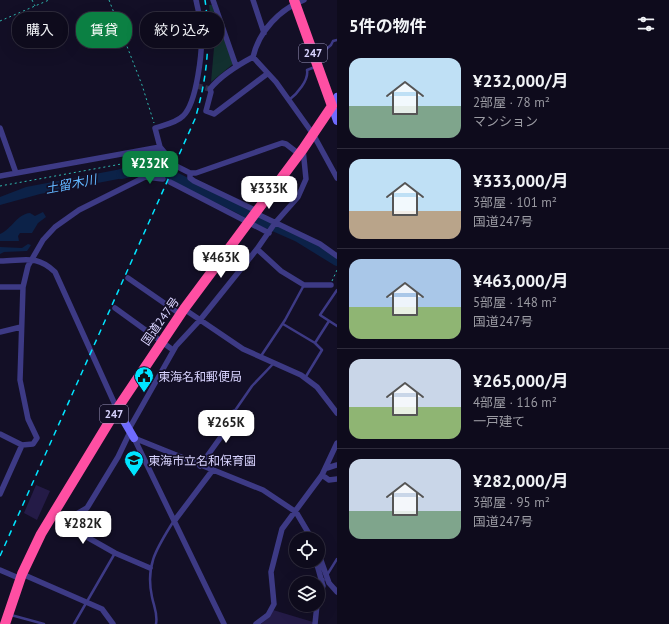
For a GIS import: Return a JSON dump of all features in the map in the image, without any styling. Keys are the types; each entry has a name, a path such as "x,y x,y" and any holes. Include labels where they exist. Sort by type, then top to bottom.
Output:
{"highway":[{"name":"247","path":"298,1 316,62 334,102"},
{"name":"国道247号","path":"5,624 22,576 41,534 117,409 182,311 301,152 334,102"}],"street":[{"path":"171,160 160,147 155,128 173,122 183,116 190,107 197,86 201,31 196,0"},
{"path":"213,0 236,66"},
{"path":"253,0 264,34"},
{"path":"267,74 214,114 206,111 211,92 210,89 236,66 253,57 255,50 264,34 275,18 286,8 298,1"},
{"path":"253,57 267,74 276,82 313,134 337,178"},
{"path":"334,102 337,121"},
{"path":"0,128 16,173"},
{"path":"66,520 87,508 118,457 173,350 200,320 257,249 275,223 298,197 305,185 306,178 301,152 282,143 196,173 190,173 176,166"},
{"path":"0,176 160,147"},
{"path":"190,173 190,178 194,181 252,216 269,232"},
{"path":"0,434 22,445 33,444 37,438 28,419 20,380 21,327 25,273 44,240 55,227 79,210 136,183 145,176 153,176 162,179"},
{"path":"170,182 252,216 275,223 306,237 336,254"},
{"path":"257,249 281,271 304,285 330,285"},
{"path":"0,261 33,259 45,263 55,272 117,409 131,433 175,520 224,624"},
{"path":"128,278 182,311 200,320 243,349 261,356 274,364 305,378 317,387 337,414"},
{"path":"0,287 23,287"},
{"path":"115,308 173,350"},
{"path":"0,332 21,327"},
{"path":"200,466 223,434 234,412"},
{"path":"131,433 200,466 262,490 296,512 308,532"},
{"path":"256,624 268,615 274,604 271,572 274,555 282,529 322,475 337,443"},
{"path":"0,494 22,445"},
{"path":"326,468 337,465"},
{"path":"175,520 212,471"},
{"path":"322,475 329,480 337,479"},
{"path":"56,511 66,520 71,528 115,553 150,568"},
{"path":"324,568 329,583 337,592"},
{"path":"0,570 22,576 102,609 113,624"},
{"path":"315,624 316,612"}],"lane":[{"path":"289,100 308,75 307,70 316,62 333,41 337,40"},
{"path":"261,356 283,324 304,285"},
{"path":"330,285 337,290 320,315 337,326"},
{"path":"315,343 329,321"},
{"path":"283,324 315,343 322,350 305,378"},
{"path":"234,412 252,386 274,364"},
{"path":"156,624 157,615 152,597 150,568 153,557 175,520"},
{"path":"74,624 115,553"},
{"path":"326,575 337,559"},
{"path":"9,614 44,624"}],"path":[{"path":"32,0 35,6"},
{"path":"0,21 50,0"},
{"path":"109,0 142,85 155,128"},
{"path":"0,186 138,161"},
{"path":"131,162 136,183"},
{"path":"330,285 337,270"}],"green space":[{"path":"209,5 212,5 214,12 210,12"},
{"path":"224,39 233,64 211,82 214,48 224,48"}],"water":[{"path":"132,167 134,176 40,194 0,205 0,197 26,187"},
{"path":"43,212 46,217 38,223 32,233 20,233 18,236 19,241 0,241 0,234 22,216 30,213 35,216"},
{"path":"28,244 31,245 27,251 4,252 0,254 0,247 22,248"}],"building":[{"path":"36,485 50,491 37,520 24,513"},
{"path":"273,610 313,622 313,624 261,624 267,619"}],"waterway":[{"name":"土留木川","path":"121,174 144,169 175,177 255,218 298,237 337,261"}],"tunnel":[{"path":"197,86 210,89"}],"railway":[{"path":"0,556 195,119 207,60 208,30 205,0"}],"place":[{"name":"東海名和郵便局","path":"144,393"},
{"name":"東海市立名和保育園","path":"134,477"}]}
